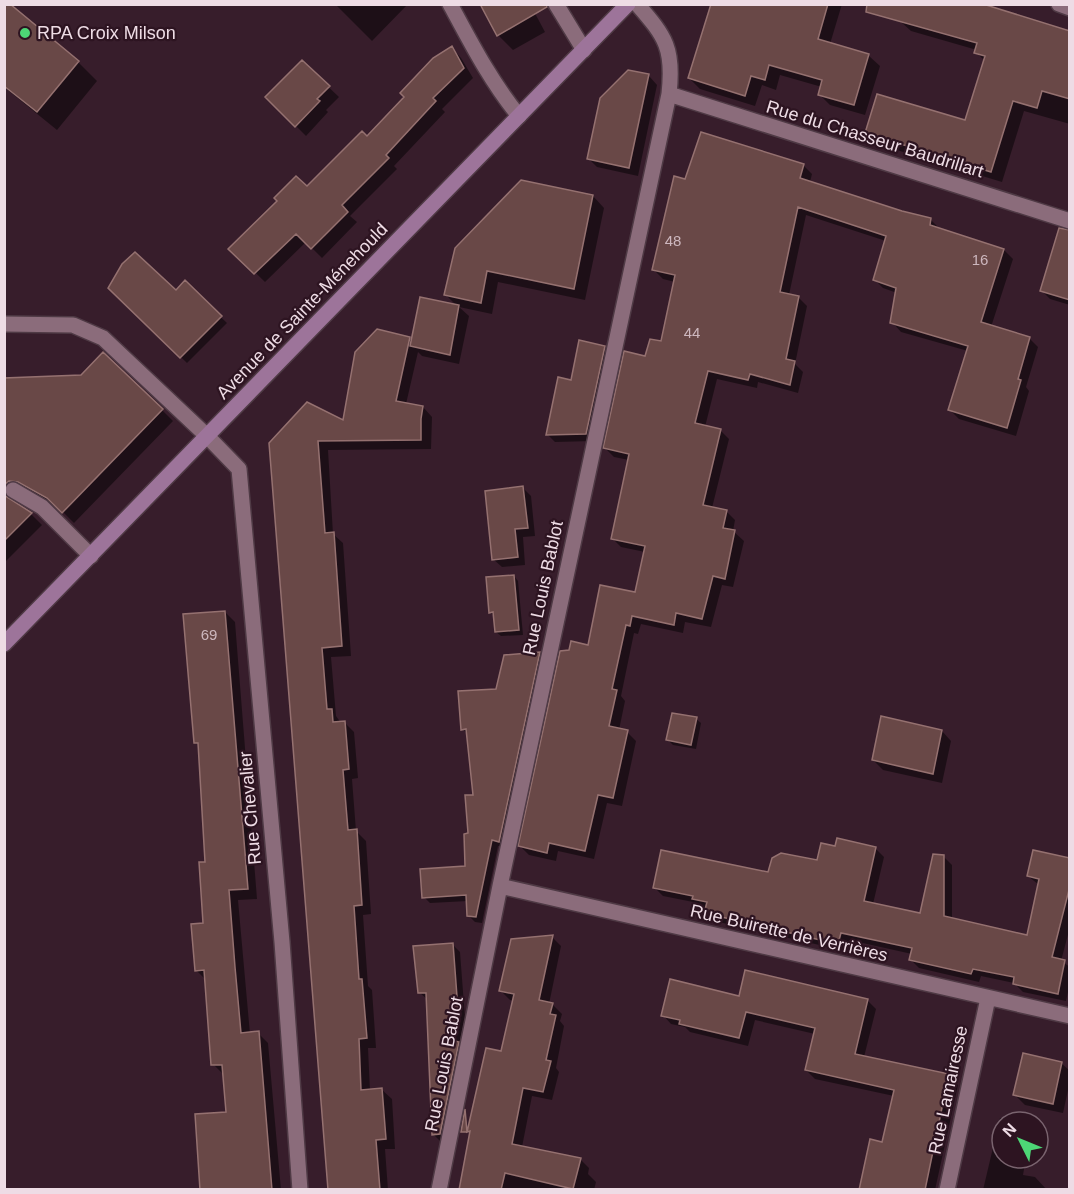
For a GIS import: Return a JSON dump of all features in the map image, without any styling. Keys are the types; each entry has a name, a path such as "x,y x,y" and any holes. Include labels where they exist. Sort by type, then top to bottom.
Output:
{"main road":[{"name":"Avenue de Sainte-Ménehould","path":"4,644 628,4"}],"street":[{"path":"450,4 483,64 519,116"},
{"path":"556,4 584,50"},
{"name":"Rue Louis Bablot","path":"439,1190 500,886 669,94 671,73 669,53 662,34 637,4"},
{"path":"1059,4 1070,8"},
{"name":"Rue du Chasseur Baudrillart","path":"669,94 1070,220"},
{"name":"Rue Chevalier","path":"4,324 73,325 103,338 239,469 282,942 300,1190"},
{"path":"13,490 42,507 91,556"},
{"name":"Rue Buirette de Verrières","path":"500,886 1070,1017"},
{"name":"Rue Lamairesse","path":"947,1190 988,998"}],"building":[{"name":"RPA Croix Milson","path":"4,4 10,4 79,61 37,112 4,86"},
{"path":"480,4 546,4 547,7 497,36"},
{"path":"711,4 828,4 818,39 869,54 854,105 818,95 822,80 769,65 765,80 751,76 745,96 688,78"},
{"path":"867,4 983,4 1070,31 1070,99 1042,91 1037,108 1013,101 991,172 865,133 877,94 965,120 985,56 974,53 977,43 866,12"},
{"path":"452,46 464,68 433,98 436,101 386,155 389,158 342,205 348,212 311,249 296,234 254,274 228,249 277,201 274,198 296,176 307,186 362,131 367,136 404,97 400,93 433,58"},
{"path":"302,60 330,86 317,99 320,101 295,127 265,97"},
{"path":"628,70 649,74 629,168 587,159 600,98"},
{"path":"701,132 804,164 800,178 931,218 930,225 1004,249 981,322 1030,337 1018,379 1021,380 1007,428 948,410 968,346 890,323 896,288 873,280 886,236 798,207 780,292 799,296 786,359 795,361 790,385 750,374 748,380 708,371 695,423 721,429 703,505 727,510 723,528 735,530 725,579 713,576 702,619 676,613 674,625 632,616 630,626 626,625 612,689 617,690 609,726 628,730 613,798 598,795 585,851 549,843 547,853 518,846 560,651 569,650 571,641 588,645 600,585 635,592 645,546 611,539 629,454 603,448 624,351 645,356 650,339 661,341 675,275 652,270 674,176 685,179"},
{"path":"521,180 593,195 574,289 487,271 481,303 444,295 455,248"},
{"path":"1059,228 1070,230 1070,300 1040,291"},
{"path":"135,252 176,290 185,280 222,316 180,358 108,288 122,264"},
{"path":"420,297 459,305 450,355 410,346"},
{"path":"377,329 410,337 396,401 423,406 421,440 318,441 325,533 334,532 342,646 322,648 327,709 332,709 333,722 345,721 349,769 343,770 348,830 357,829 362,905 354,906 359,979 362,979 367,1038 359,1039 361,1090 382,1088 386,1139 376,1140 380,1190 328,1190 269,443 307,402 343,420 355,352"},
{"path":"579,340 605,346 586,434 546,435 558,377 571,380"},
{"path":"103,352 163,409 62,513 47,498 18,482 9,481 4,485 4,378 81,375"},
{"path":"523,486 528,528 515,529 518,557 492,560 485,491"},
{"path":"4,495 32,513 4,541"},
{"path":"514,575 519,630 495,632 493,612 489,613 486,577"},
{"path":"225,611 248,889 229,890 235,967 241,1033 259,1031 272,1190 200,1190 195,1114 226,1112 222,1065 211,1065 204,970 195,971 191,924 203,923 199,862 205,862 198,743 194,743 183,614"},
{"path":"540,652 499,842 492,840 476,917 467,916 466,895 422,898 420,869 465,866 464,834 468,833 465,795 473,795 466,729 461,730 458,691 496,689 504,655"},
{"path":"672,713 697,717 691,745 666,740"},
{"path":"881,716 942,730 933,774 872,760"},
{"path":"837,838 876,847 864,901 920,913 933,854 944,855 944,916 1027,935 1039,879 1027,876 1033,850 1070,858 1070,886 1052,957 1065,960 1058,994 1013,984 1014,977 973,969 971,974 909,960 912,948 841,933 838,944 704,913 707,902 692,899 693,896 653,888 661,850 768,872 772,858 781,853 817,860 821,843 835,846"},
{"path":"553,935 539,1000 553,1003 550,1014 556,1015 546,1060 551,1061 543,1092 523,1088 512,1144 581,1158 573,1189 505,1173 501,1190 459,1190 470,1131 467,1132 486,1048 501,1051 514,994 499,991 511,939"},
{"path":"453,943 458,1010 451,1040 459,1042 440,1134 432,1135 426,993 418,993 413,946"},
{"path":"745,970 868,999 855,1054 949,1074 925,1190 859,1190 870,1139 882,1142 894,1090 805,1070 815,1028 746,1012 739,1038 679,1024 680,1020 661,1016 670,979 739,996"},
{"path":"1023,1053 1062,1062 1053,1104 1013,1095"},
{"path":"465,1109 467,1132 461,1132"}],"place":[{"name":"RPA Croix Milson","path":"25,33"}]}
